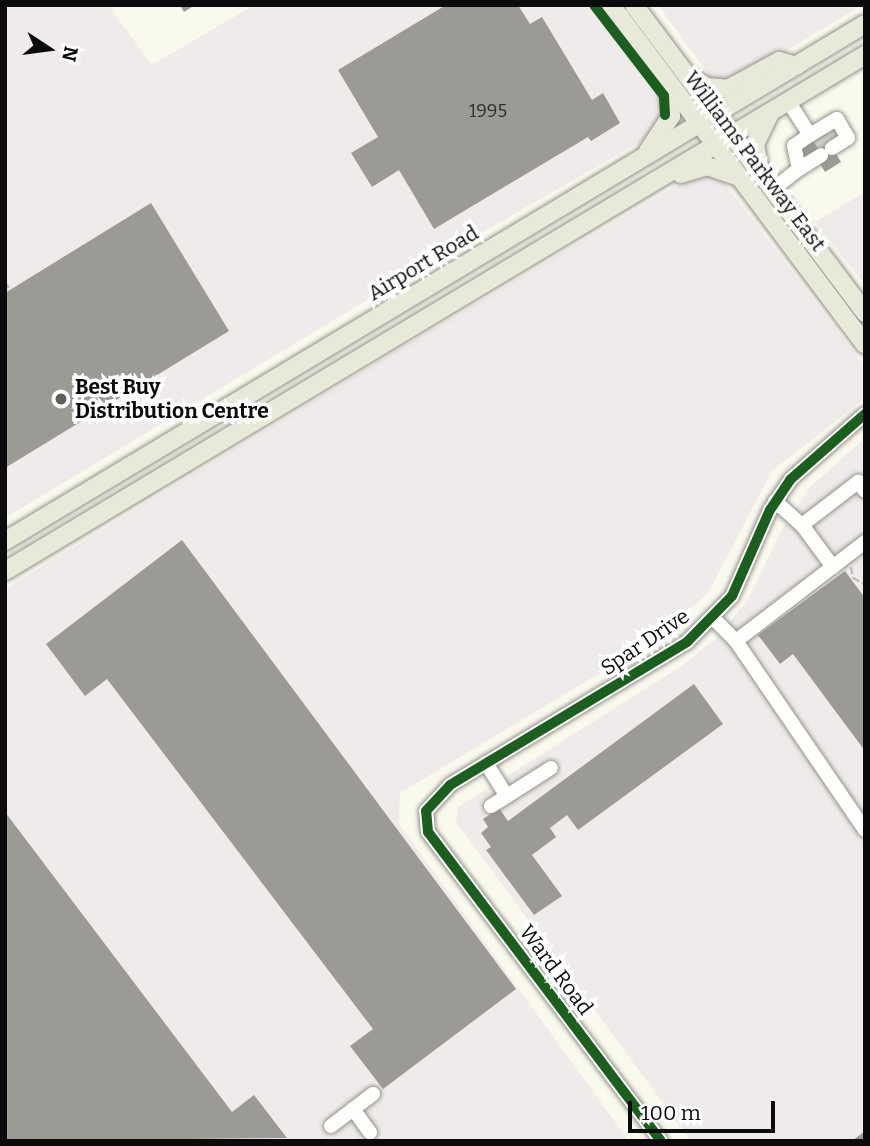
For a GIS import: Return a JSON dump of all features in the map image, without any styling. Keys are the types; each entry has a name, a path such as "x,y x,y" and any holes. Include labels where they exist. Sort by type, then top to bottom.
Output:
{"main road":[{"name":"Williams Parkway East","path":"611,5 865,344"},
{"name":"Williams Parkway East","path":"634,5 865,313"},
{"name":"Airport Road","path":"5,541 865,24"},
{"path":"5,571 865,55"},
{"path":"681,70 701,84 721,90 737,86 779,61 796,66"},
{"path":"642,159 672,114 665,79"},
{"path":"767,183 755,144 781,105"},
{"path":"646,186 661,186 699,166 724,169 739,178"}],"street":[{"path":"781,105 821,142"},
{"path":"799,169 794,146 821,142"},
{"path":"767,183 799,169 821,142"},
{"name":"Spar Drive","path":"425,821 433,799 486,763 677,649 713,618 732,596 775,501 817,452 865,414"},
{"path":"802,525 858,482 865,491"},
{"path":"775,501 802,525 833,566"},
{"path":"736,641 865,542"},
{"path":"713,618 736,641 865,830"},
{"path":"486,763 507,796"},
{"path":"491,806 551,768"},
{"name":"Ward Road","path":"425,821 428,832 661,1141"},
{"path":"331,1126 373,1094"},
{"path":"353,1109 369,1132"}],"path":[{"path":"5,282 10,290"},
{"path":"845,557 853,578 865,584"}],"shaded area":[{"path":"5,5 108,5 152,65 254,5 592,5 662,95 664,112 649,137 432,261 5,518"},
{"path":"658,5 863,5 735,81 712,79"},
{"path":"702,175 719,176 865,367 865,398 772,471 709,591 669,632 400,793 399,824 629,1141 5,1141 5,589 397,350 686,180"},
{"path":"865,192 865,285 815,222"},
{"path":"865,438 865,1141 691,1141 456,822 458,807 680,667 717,638 749,598 781,531 810,487"}],"building":[{"path":"180,5 195,5 184,12"},
{"path":"446,5 518,5 530,24 542,17 592,100 603,93 620,123 591,141 588,137 434,229 399,170 372,187 351,153 378,137 338,70"},
{"path":"836,128 844,131 830,144 841,162 825,172 820,164 802,158 801,149"},
{"name":"Best Buy Distribution Centre","path":"151,203 229,331 5,468 5,293"},
{"path":"182,540 516,989 383,1089 350,1046 373,1029 107,679 85,696 46,644"},
{"path":"845,571 865,598 865,751 793,654 780,664 758,635"},
{"path":"694,684 723,724 578,830 567,815 550,828 556,837 532,855 562,896 534,915 486,850 491,847 481,833 488,827 483,819 499,808 508,821"},
{"path":"5,812 232,1112 254,1095 287,1138 5,1141"},
{"path":"865,1131 865,1141 852,1141"}],"tunnel":[{"path":"831,131 836,140"},
{"path":"820,138 827,151"}],"cycle path":[{"path":"594,5 664,96 665,115"},
{"path":"661,1141 428,832 426,811 450,785 687,642 732,596 770,510 791,479 865,414"}],"place":[{"name":"Best Buy Distribution Centre","path":"61,399"}]}
